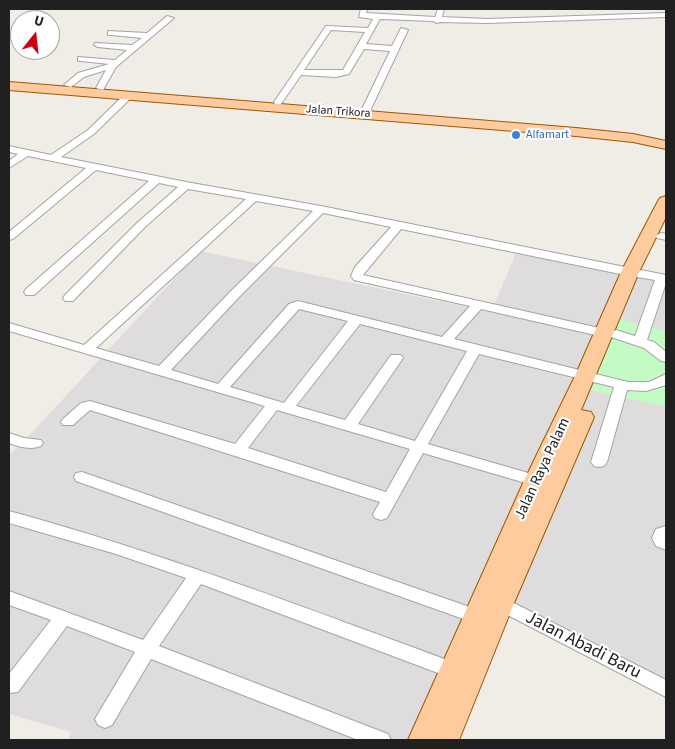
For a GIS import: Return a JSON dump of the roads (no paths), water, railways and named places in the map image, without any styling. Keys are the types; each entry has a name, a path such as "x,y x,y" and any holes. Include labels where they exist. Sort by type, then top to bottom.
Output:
{"main road":[{"name":"Jalan Trikora","path":"14,84 128,96 576,132 639,138 666,145"},
{"name":"Jalan Trikora","path":"49,87 68,85 639,132 666,132"},
{"name":"Jalan Raya Palam","path":"424,740 454,672 536,525 610,333 666,201"},
{"name":"Jalan Raya Palam","path":"636,273 664,232"},
{"name":"Jalan Raya Palam","path":"443,740 536,481 592,378"}],"street":[{"path":"364,9 362,15 437,21 486,18 525,20 666,15"},
{"path":"399,18 404,9"},
{"path":"437,21 441,9"},
{"path":"517,9 525,20"},
{"path":"559,9 563,19"},
{"path":"299,72 344,73 378,17"},
{"path":"68,85 81,75 114,64 170,18"},
{"path":"278,102 329,28 371,30"},
{"path":"367,109 404,30"},
{"path":"111,32 150,36"},
{"path":"98,45 134,48"},
{"path":"362,46 395,49"},
{"path":"81,59 114,64"},
{"path":"100,88 114,64"},
{"path":"53,158 91,132 128,96"},
{"path":"9,149 186,185 321,209 664,279 640,340"},
{"path":"9,165 26,153"},
{"path":"9,236 93,167"},
{"path":"30,292 157,179"},
{"path":"69,298 141,225 186,185"},
{"path":"87,349 255,196"},
{"path":"162,372 236,293 321,209"},
{"path":"398,225 359,270 358,278 640,340 656,348 666,358"},
{"path":"445,341 479,304"},
{"path":"221,389 293,307 298,306 358,319 622,385 652,386 666,378"},
{"path":"238,450 281,406 358,319"},
{"path":"9,327 536,481"},
{"path":"381,514 475,348"},
{"path":"348,426 396,358"},
{"path":"598,462 622,385"},
{"path":"68,422 86,406 90,405 390,499"},
{"path":"9,438 23,443 36,443"},
{"name":"Jalan Abadi Baru","path":"82,477 489,610 666,689"},
{"path":"9,517 54,528 197,576 454,672"},
{"path":"666,532 660,538 666,544"},
{"path":"105,720 147,649 197,576"},
{"path":"9,598 64,617 381,740"},
{"path":"11,686 64,617"}],"place":[{"name":"Alfamart","path":"516,135"}]}
